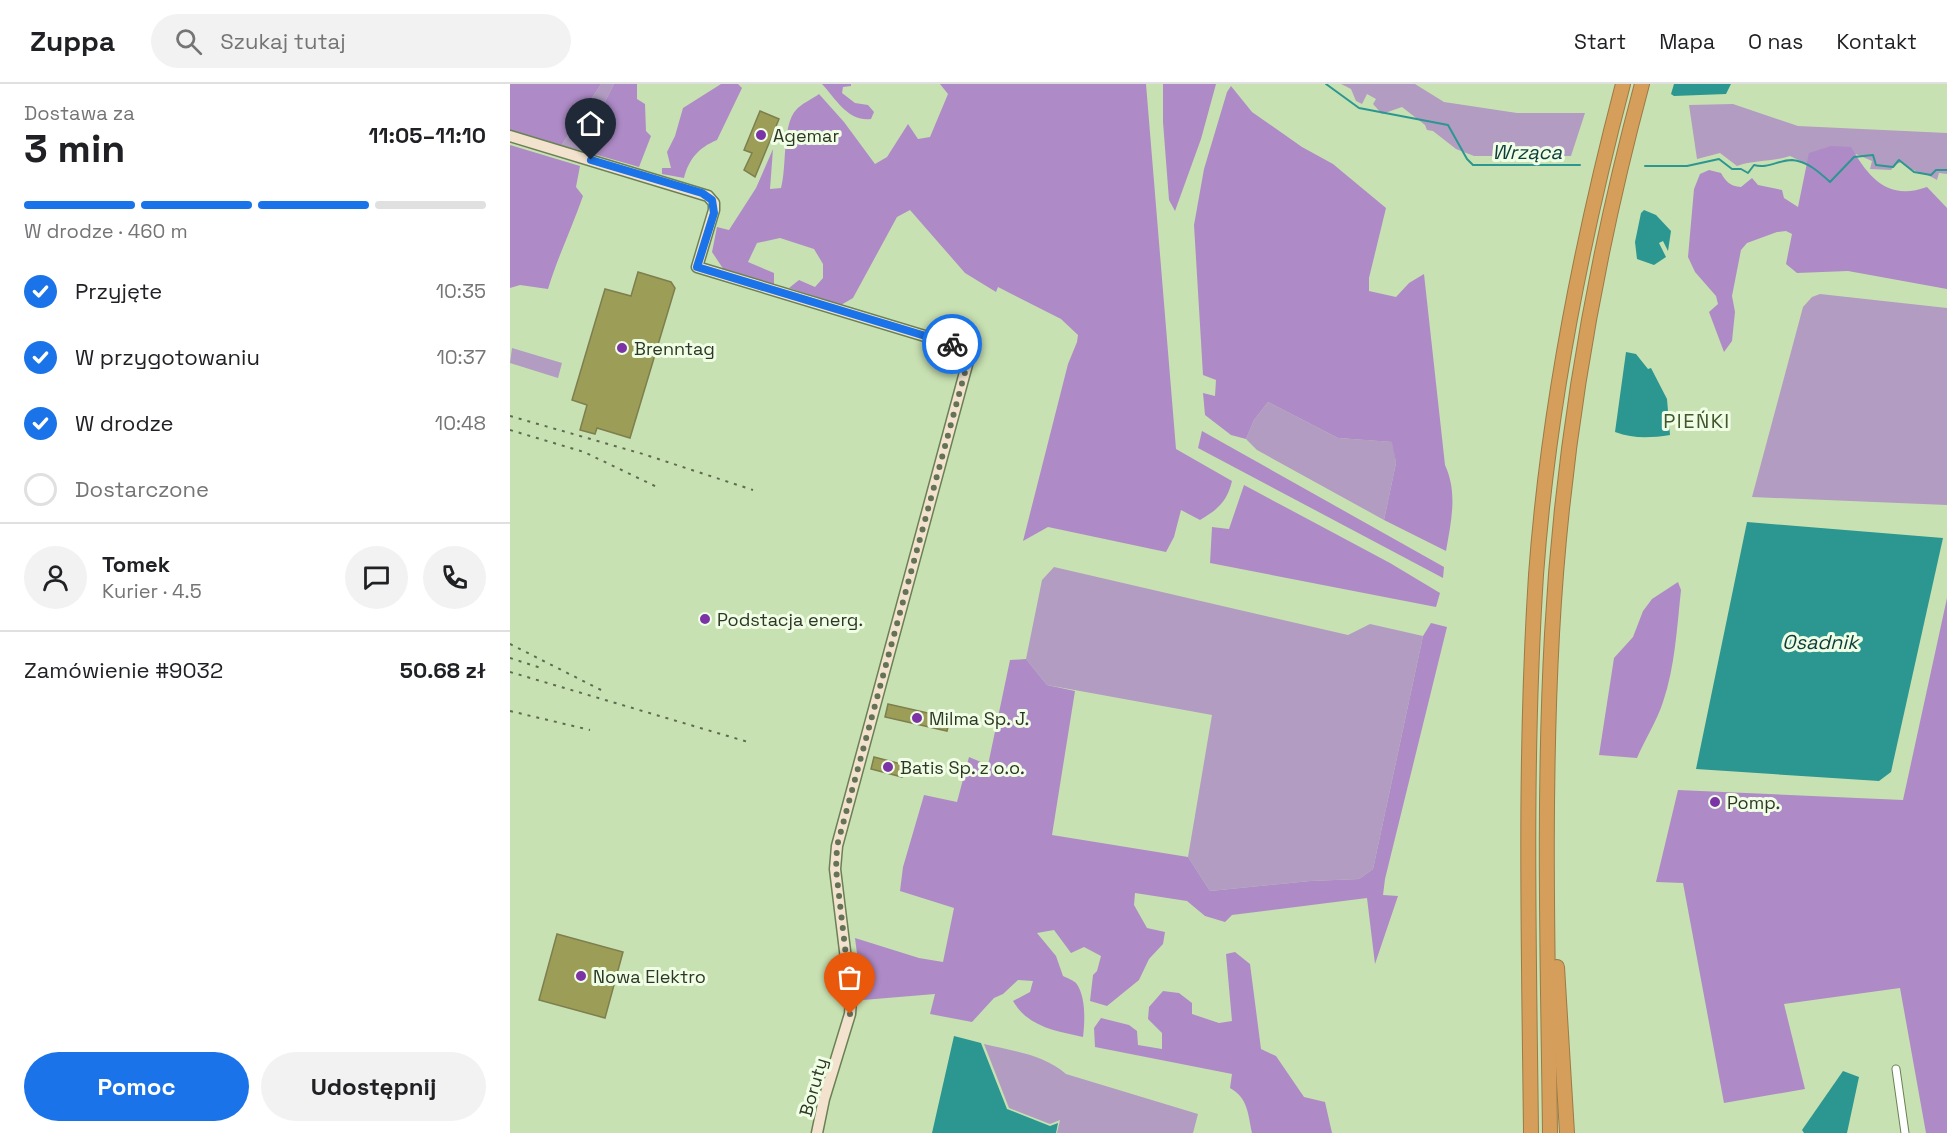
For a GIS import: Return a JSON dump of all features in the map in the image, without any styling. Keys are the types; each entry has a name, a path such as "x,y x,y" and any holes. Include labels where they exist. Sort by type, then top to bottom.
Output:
{"highway":[{"path":"1531,1133 1527,757 1537,572 1557,401 1571,315 1594,198 1623,84"},
{"path":"1550,1133 1547,855 1551,654 1565,484 1590,318 1613,204 1642,84"},
{"path":"1547,855 1553,914 1566,1133"}],"street":[{"name":"Boruty","path":"510,136 708,196 714,203 714,210 697,267 971,350 837,846 836,869 851,1000 850,1014 824,1099 817,1133"},
{"path":"1896,1069 1905,1133"}],"shaded area":[{"path":"510,84 601,84 561,146 510,130"},
{"path":"601,84 614,84 580,150 561,146"},
{"path":"614,84 637,84 637,99 645,104 646,131 651,136 639,167 580,150"},
{"path":"721,84 738,84 742,88 717,140 695,155 684,178 662,174 662,168 671,168 667,152 675,136 683,108"},
{"path":"822,84 851,84 851,86 843,87 842,93 855,103 868,105 874,112 871,119 863,119 849,113"},
{"path":"940,84 1146,84 1176,449 1232,481 1220,505 1200,520 1181,510 1174,537 1166,552 1048,527 1023,541 1068,364 1078,335 1061,319 998,287 996,292 965,273 910,210 897,217 853,298 841,305 789,288 799,280 815,287 823,278 823,264 814,249 780,238 757,243 748,262 774,273 774,286 724,270 712,252 717,227 729,230 756,188 773,149 770,189 781,188 789,126 796,110 801,106 819,94 844,122 875,164 887,157 908,124 918,139 930,137 948,94"},
{"path":"1163,84 1216,84 1201,139 1175,211 1169,200 1163,122"},
{"path":"1341,84 1415,84 1444,102 1517,113 1585,113 1571,156 1474,156 1456,149 1433,131 1427,130 1425,125 1402,107 1382,114 1373,104 1376,99 1367,94 1362,104 1356,101 1351,89"},
{"path":"1231,86 1252,112 1302,147 1333,164 1386,208 1369,278 1369,291 1396,297 1409,283 1424,274 1445,465 1452,497 1446,551 1384,520 1396,463 1392,442 1338,438 1268,402 1254,420 1246,439 1231,435 1205,415 1203,393 1215,396 1216,380 1203,375 1194,225 1204,169 1227,92"},
{"path":"1733,104 1798,126 1947,133 1947,174 1939,173 1937,180 1902,162 1896,164 1891,170 1870,169 1872,161 1856,154 1822,171 1790,156 1737,166 1720,153 1697,159 1689,105"},
{"path":"510,145 580,166 576,187 583,196 548,289 520,285 510,288"},
{"path":"1831,146 1851,147 1865,168 1881,184 1901,191 1913,191 1927,187 1947,208 1947,289 1848,271 1797,273 1786,264 1792,234 1786,231 1777,232 1747,243 1741,250 1732,296 1735,312 1732,341 1724,352 1709,312 1718,304 1716,296 1695,272 1688,257 1694,189 1700,174 1709,170 1721,173 1729,183 1741,187 1752,178 1758,185 1782,190 1784,198 1798,207 1809,153"},
{"path":"1820,294 1947,308 1947,505 1752,497 1803,307 1812,297"},
{"path":"512,348 562,363 558,378 510,363"},
{"path":"1268,402 1338,438 1393,442 1396,463 1384,520 1257,450 1246,439 1254,420"},
{"path":"1202,431 1444,567 1443,578 1198,448"},
{"path":"1244,485 1390,563 1440,593 1436,607 1210,563 1212,527 1229,529"},
{"path":"1054,567 1348,635 1370,624 1423,636 1373,869 1359,879 1310,881 1210,891 1188,857 1212,715 1047,685 1026,659 1042,580"},
{"path":"1678,582 1681,590 1673,661 1658,716 1637,758 1599,755 1614,658 1633,637 1643,611 1652,599"},
{"path":"1947,598 1947,1133 1926,1133 1900,988 1784,1004 1805,1089 1724,1103 1683,883 1656,882 1678,790 1903,800"},
{"path":"1431,623 1447,627 1385,879 1383,895 1398,896 1375,964 1367,898 1232,915 1225,922 1205,916 1187,901 1135,893 1134,905 1147,928 1165,932 1163,944 1149,959 1139,980 1107,1006 1090,1001 1093,975 1097,971 1101,956 1084,947 1071,953 1054,930 1037,933 1056,956 1063,976 1075,982 1079,988 1084,1009 1083,1037 1044,1026 1026,1017 1019,1010 1013,1001 1030,992 1033,981 1018,980 1003,994 994,998 972,1022 930,1014 935,994 863,1000 855,938 919,958 943,962 954,908 900,891 903,867 924,795 957,802 969,757 988,765 1010,660 1026,659 1047,685 1075,691 1052,835 1188,857 1210,891 1310,881 1359,879 1373,869 1423,636"},
{"path":"1235,952 1250,964 1261,1049 1276,1056 1304,1097 1325,1102 1332,1133 1252,1133 1244,1102 1230,1088 1232,1074 1095,1047 1094,1028 1101,1018 1129,1025 1137,1031 1138,1045 1162,1049 1162,1033 1148,1019 1149,1007 1163,991 1179,993 1192,1003 1192,1014 1219,1023 1232,1021 1226,954"},
{"path":"984,1044 1027,1054 1057,1067 1066,1074 1198,1114 1193,1133 1057,1133 1060,1120 1050,1124 1009,1108"}],"water":[{"path":"1674,84 1731,84 1726,94 1674,96 1671,94"},
{"path":"1644,210 1656,215 1671,231 1668,251 1663,241 1659,243 1666,257 1654,265 1637,259 1635,242 1641,213"},
{"path":"1626,352 1636,354 1648,369 1651,368 1667,399 1670,435 1642,437 1615,432"},
{"name":"Osadnik","path":"1747,522 1943,538 1891,772 1879,781 1696,769"},
{"path":"954,1036 981,1043 1007,1109 1050,1126 1058,1123 1056,1133 932,1133"},
{"path":"1843,1071 1859,1077 1847,1133 1804,1133 1802,1130"}],"building":[{"name":"Agemar","path":"760,111 779,119 755,177 744,170 752,153 744,150"},
{"name":"Brenntag","path":"638,272 671,282 675,288 630,438 597,428 595,434 580,430 587,405 572,400 605,289 631,296"},
{"name":"Milma Sp. J.","path":"888,704 950,718 947,731 885,717"},
{"name":"Batis Sp. z o.o.","path":"874,757 905,765 902,777 871,769"},
{"name":"Nowa Elektro","path":"557,934 623,952 605,1018 539,1000"}],"waterway":[{"name":"Wrząca","path":"1326,84 1359,108 1448,125 1467,159 1473,165 1580,165"},
{"name":"Wrząca","path":"1645,166 1687,166 1719,159 1732,169 1741,169 1748,173 1754,165 1764,166 1792,160 1808,165 1830,182 1854,157 1873,155 1876,165 1893,167 1899,160 1914,172 1931,175 1936,170 1947,170"}],"railway":[{"path":"510,416 643,454 753,490"},
{"path":"510,430 584,452 657,487"},
{"path":"510,644 603,691"},
{"path":"510,658 541,668"},
{"path":"510,672 748,742"},
{"path":"510,711 590,730"}],"way so far":[{"path":"850,1014 851,1000 835,859 879,685 933,496 971,350 952,344"}],"place":[{"name":"Agemar","path":"761,135"},
{"name":"Brenntag","path":"622,348"},
{"name":"Podstacja energ.","path":"705,619"},
{"name":"Milma Sp. J.","path":"917,718"},
{"name":"Batis Sp. z o.o.","path":"888,767"},
{"name":"Pomp.","path":"1715,802"},
{"name":"Nowa Elektro","path":"581,976"}],"district":[{"name":"PIEŃKI","path":"1697,421"}],"route":[{"path":"591,160 702,193 712,200 714,213 697,267 952,344"}]}
